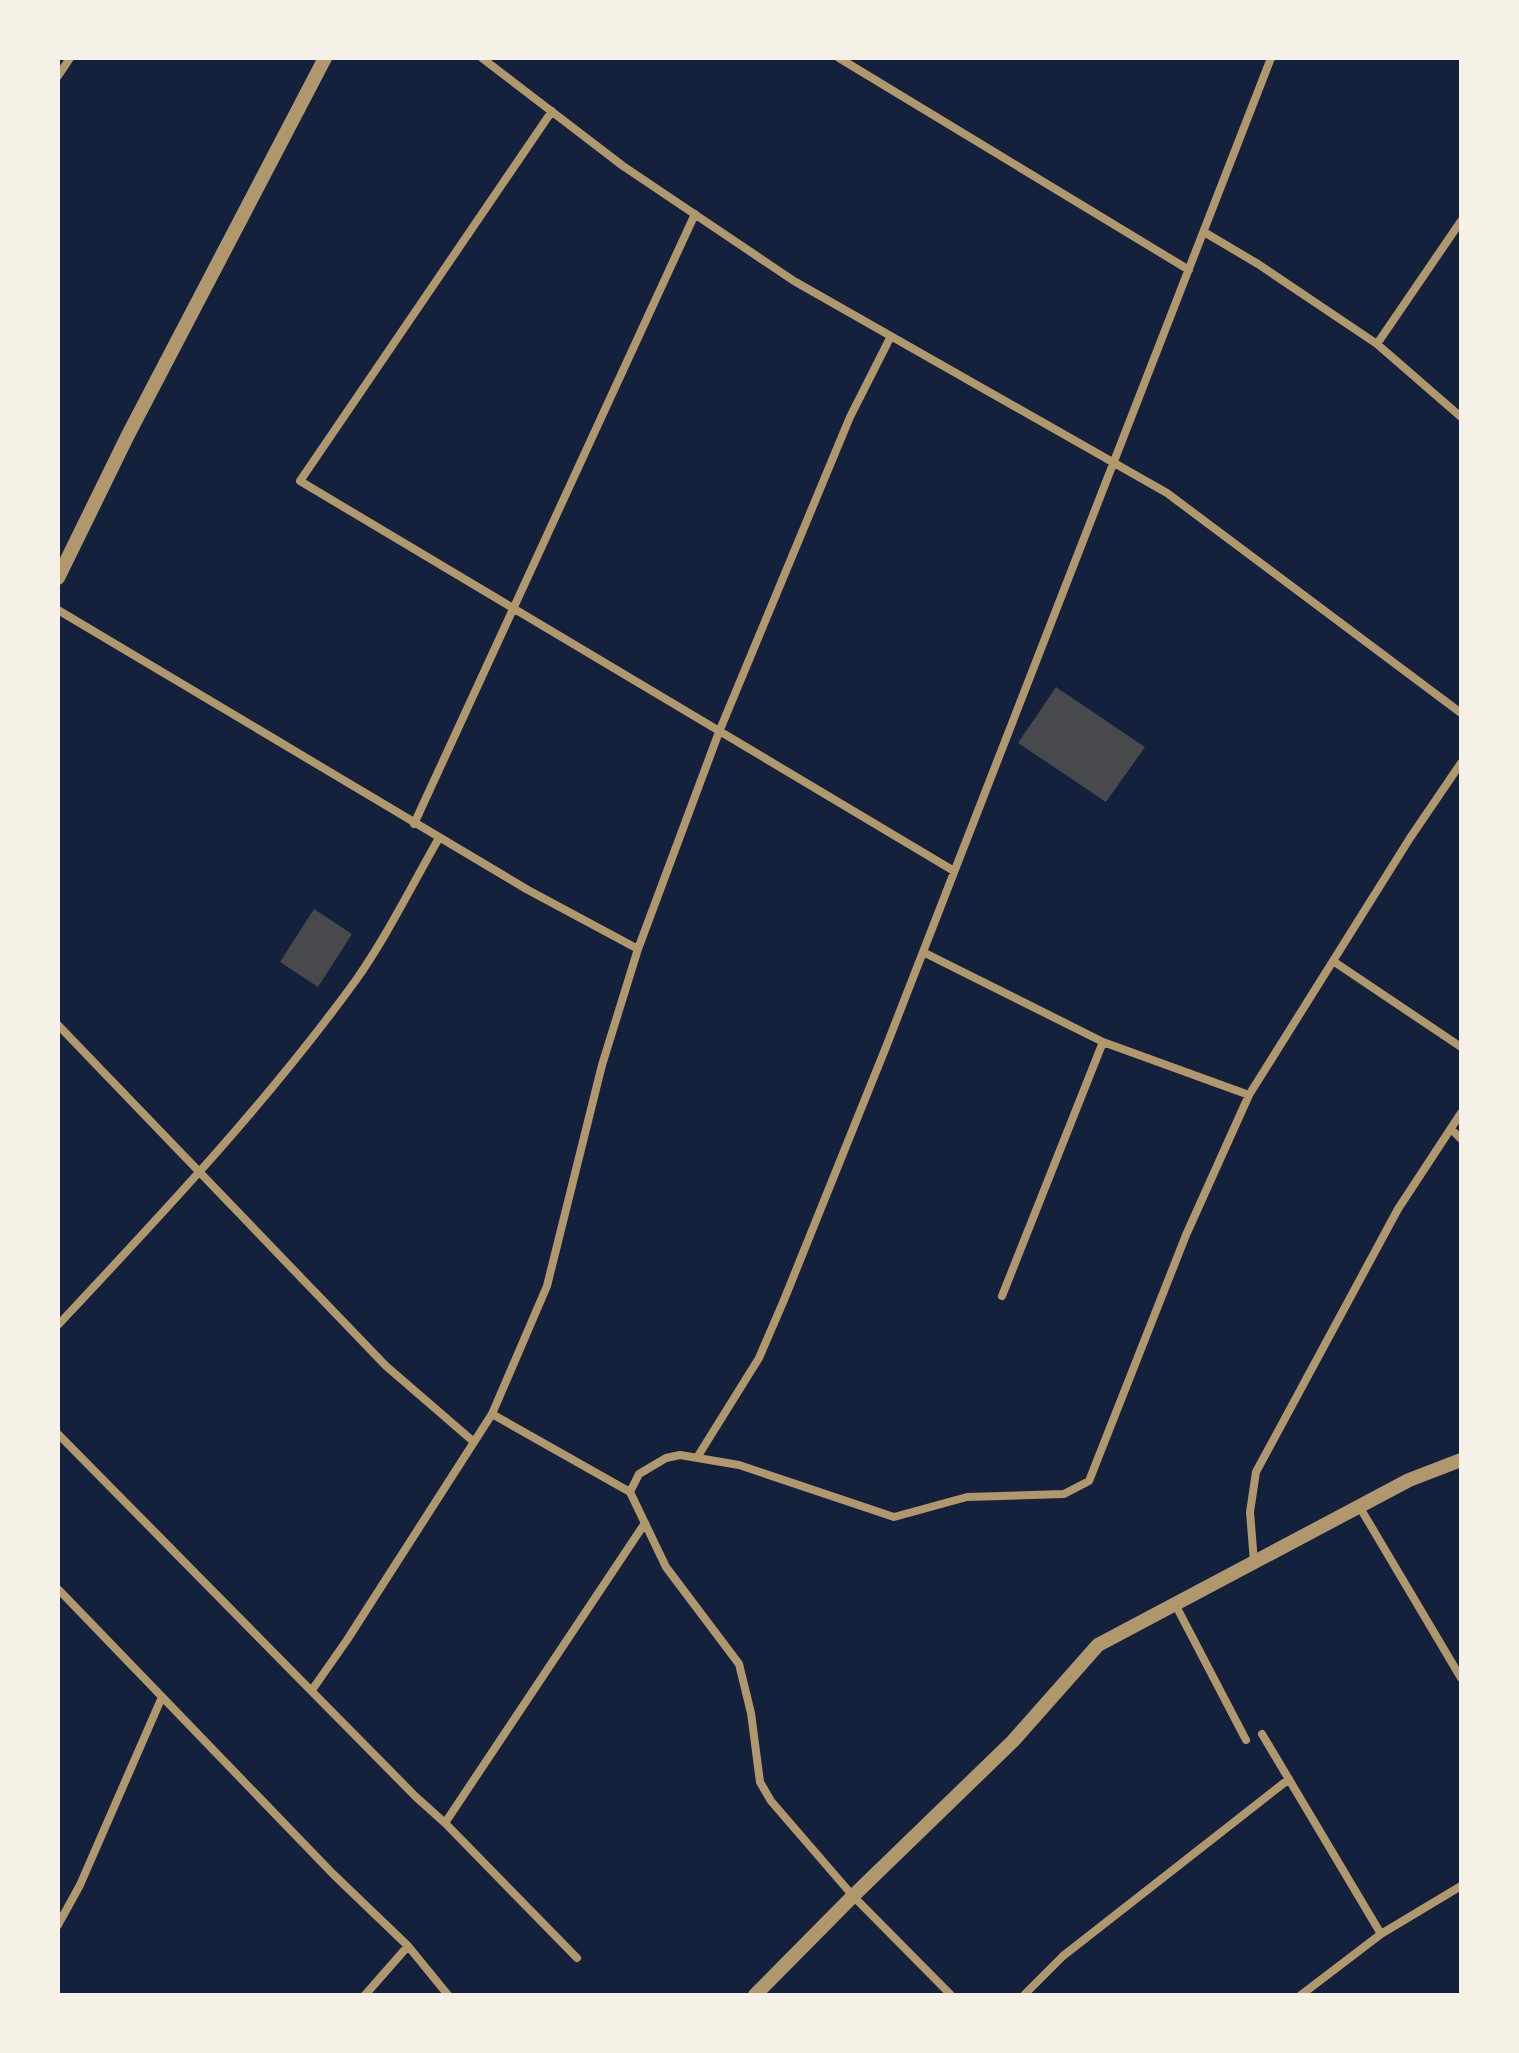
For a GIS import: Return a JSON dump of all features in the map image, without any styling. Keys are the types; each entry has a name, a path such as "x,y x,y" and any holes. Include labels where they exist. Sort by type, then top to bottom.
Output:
{"street":[{"path":"58,76 70,58"},
{"path":"58,578 128,435 325,58"},
{"path":"482,58 623,166 794,281 1167,493 1461,713"},
{"path":"839,58 1189,270"},
{"path":"698,1456 759,1358 778,1315 923,952 1271,58"},
{"path":"552,111 300,481 954,871"},
{"path":"414,824 695,214"},
{"path":"1377,344 1461,221"},
{"path":"1204,232 1258,264 1377,344 1461,417"},
{"path":"312,1690 492,1414 547,1286 602,1065 638,949 719,732 850,417 891,336"},
{"path":"58,610 414,824 638,949"},
{"path":"630,1492 639,1474 666,1458 698,1456 739,1465 894,1517 967,1497 1064,1494 1089,1481 1186,1235 1249,1095 1461,763"},
{"path":"58,1325 201,1173 279,1081 358,977 439,838"},
{"path":"923,952 1103,1042 1249,1095"},
{"path":"1333,961 1461,1047"},
{"path":"58,1025 386,1366 474,1442"},
{"path":"1002,1296 1103,1042"},
{"path":"1254,1562 1250,1512 1256,1472 1398,1209 1461,1113"},
{"path":"1451,1129 1461,1139"},
{"path":"492,1414 630,1492 666,1567 739,1664 751,1713 760,1782 771,1801 853,1896 951,1995"},
{"path":"58,1434 577,1958"},
{"path":"755,1995 1013,1741 1098,1645 1409,1480 1461,1460"},
{"path":"1359,1506 1461,1678"},
{"path":"445,1823 645,1523"},
{"path":"58,1589 333,1874 408,1946 448,1995"},
{"path":"1175,1604 1246,1740"},
{"path":"58,1925 80,1885 162,1697"},
{"path":"1262,1734 1381,1934"},
{"path":"1024,1995 1063,1956 1289,1779"},
{"path":"1301,1995 1381,1934 1461,1886"},
{"path":"365,1995 408,1946"}],"building":[{"path":"1056,687 1145,747 1106,802 1018,743"},
{"path":"314,909 352,934 318,987 280,962"}]}
